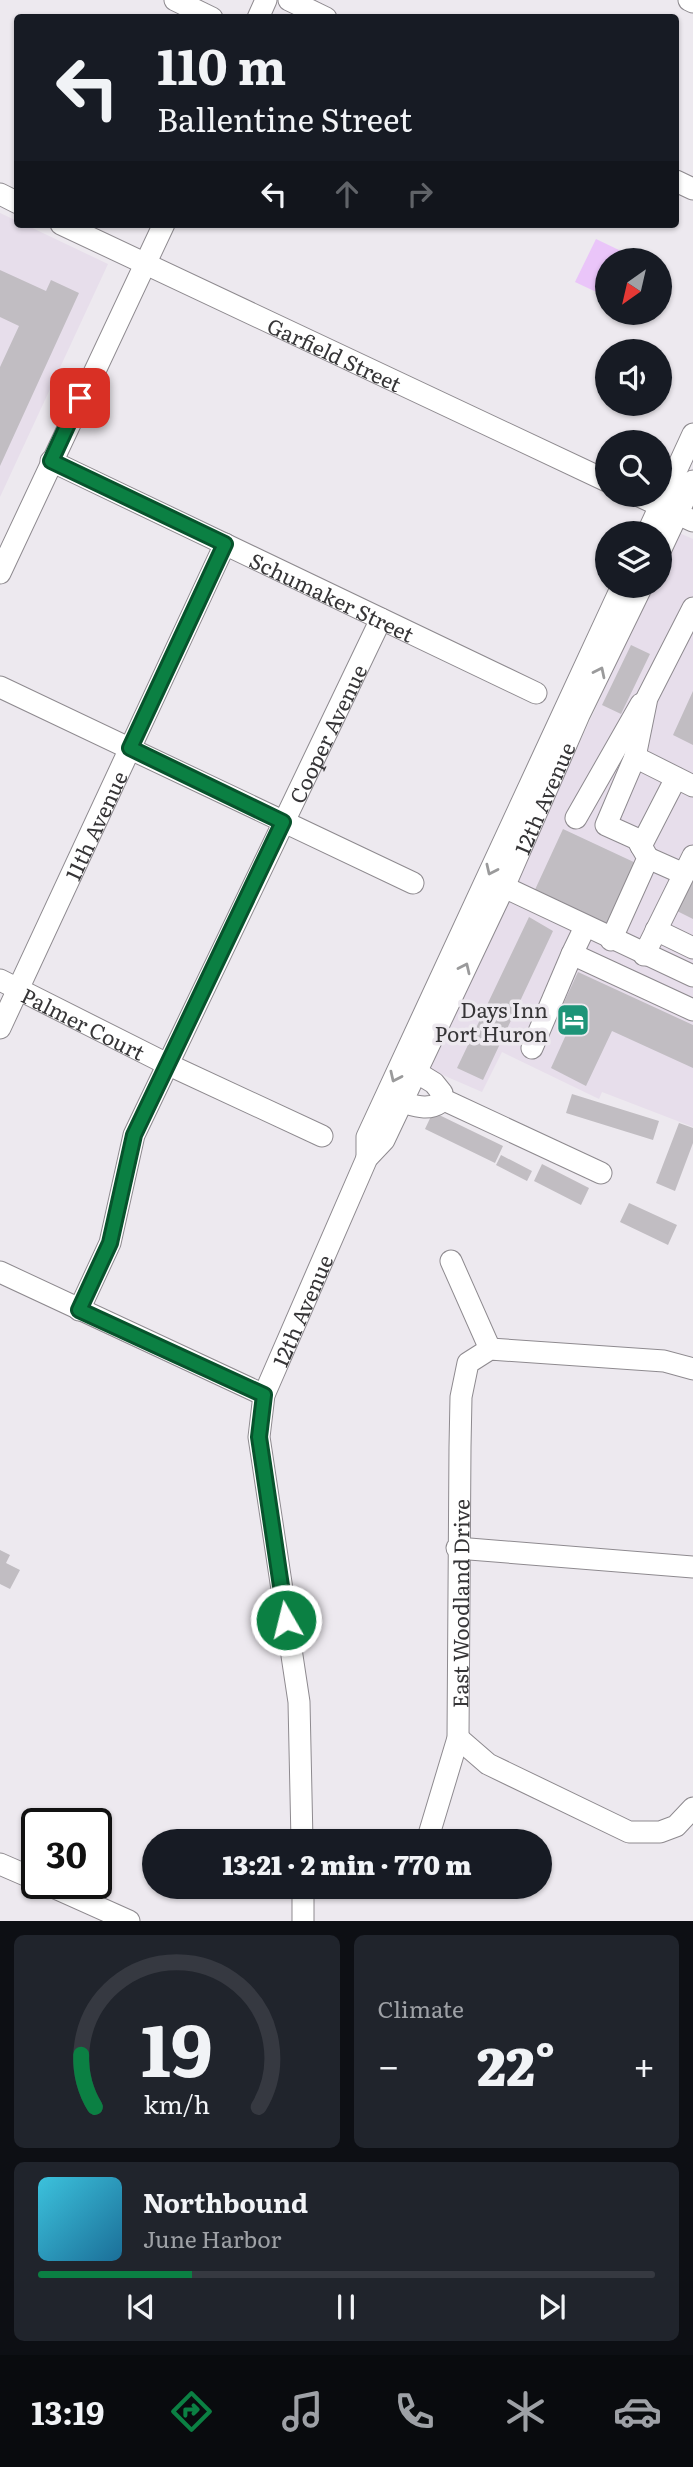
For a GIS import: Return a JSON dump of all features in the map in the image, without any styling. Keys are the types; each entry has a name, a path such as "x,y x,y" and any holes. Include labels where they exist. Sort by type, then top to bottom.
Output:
{"street":[{"path":"176,0 204,14"},
{"path":"289,0 318,14"},
{"name":"Garfield Street","path":"70,228 595,475"},
{"path":"0,573 162,228"},
{"path":"677,514 693,434"},
{"name":"Schumaker Street","path":"51,461 536,693"},
{"path":"677,514 693,481"},
{"name":"11th Avenue","path":"0,1028 9,984 130,748 225,544"},
{"name":"12th Avenue","path":"367,1158 367,1137 616,598"},
{"name":"12th Avenue","path":"302,1829 299,1702 259,1437 264,1395 367,1158 384,1140 636,598"},
{"path":"606,825 635,757 647,698 693,608"},
{"name":"Cooper Avenue","path":"79,1310 110,1243 134,1135 381,619"},
{"path":"0,687 413,883"},
{"path":"576,818 637,708 647,698"},
{"path":"611,940 645,852 685,782 635,757"},
{"path":"538,808 606,825 636,838 645,852 689,865 644,954"},
{"path":"504,887 611,940 693,976"},
{"path":"532,1048 585,927"},
{"path":"656,930 693,948"},
{"path":"572,954 693,1010"},
{"name":"Palmer Court","path":"9,984 167,1064 322,1136"},
{"path":"416,1072 434,1083 442,1093 442,1098"},
{"path":"401,1102 433,1107 442,1098"},
{"path":"442,1098 601,1173"},
{"path":"451,1261 490,1349 664,1361 693,1369"},
{"path":"0,1272 264,1395"},
{"name":"East Woodland Drive","path":"431,1829 458,1738 457,1548 461,1397 468,1363 490,1349"},
{"path":"457,1548 693,1567"},
{"path":"458,1738 488,1764 629,1832 650,1835 676,1826 693,1808"},
{"path":"0,1864 21,1873"},
{"path":"80,1899 129,1921"},
{"path":"303,1899 303,1921"}],"shaded area":[{"path":"0,213 14,220 14,228 32,228 108,264 0,497"},
{"path":"596,239 615,248 595,248 595,291 575,282"},
{"path":"677,532 693,539 693,1127 602,1092 599,1099 502,1052 482,1092 429,1069 646,598 672,598 672,543"}],"building":[{"path":"0,270 46,291 51,280 79,293 0,466 0,367 19,326 0,317"},
{"path":"631,645 650,654 621,714 602,705"},
{"path":"693,691 693,745 673,735"},
{"path":"563,829 638,864 607,929 533,894"},
{"path":"693,877 693,919 677,911"},
{"path":"529,917 553,931 483,1080 457,1068"},
{"path":"578,972 693,1025 693,1068 612,1031 586,1086 551,1068 574,1017 560,1011"},
{"path":"572,1094 659,1121 653,1140 566,1113"},
{"path":"433,1112 503,1146 495,1163 425,1129"},
{"path":"679,1123 693,1128 693,1143 675,1191 656,1183"},
{"path":"501,1155 532,1171 527,1181 496,1165"},
{"path":"542,1164 589,1188 581,1205 534,1181"},
{"path":"629,1203 677,1225 668,1245 620,1222"},
{"path":"0,1550 10,1555 6,1563 20,1570 10,1589 0,1584"}],"place":[{"name":"Days Inn Port Huron","path":"573,1020"}],"route":[{"path":"80,398 51,461 225,544 130,748 283,822 134,1135 110,1243 79,1310 264,1395 259,1437 286,1620"}]}
